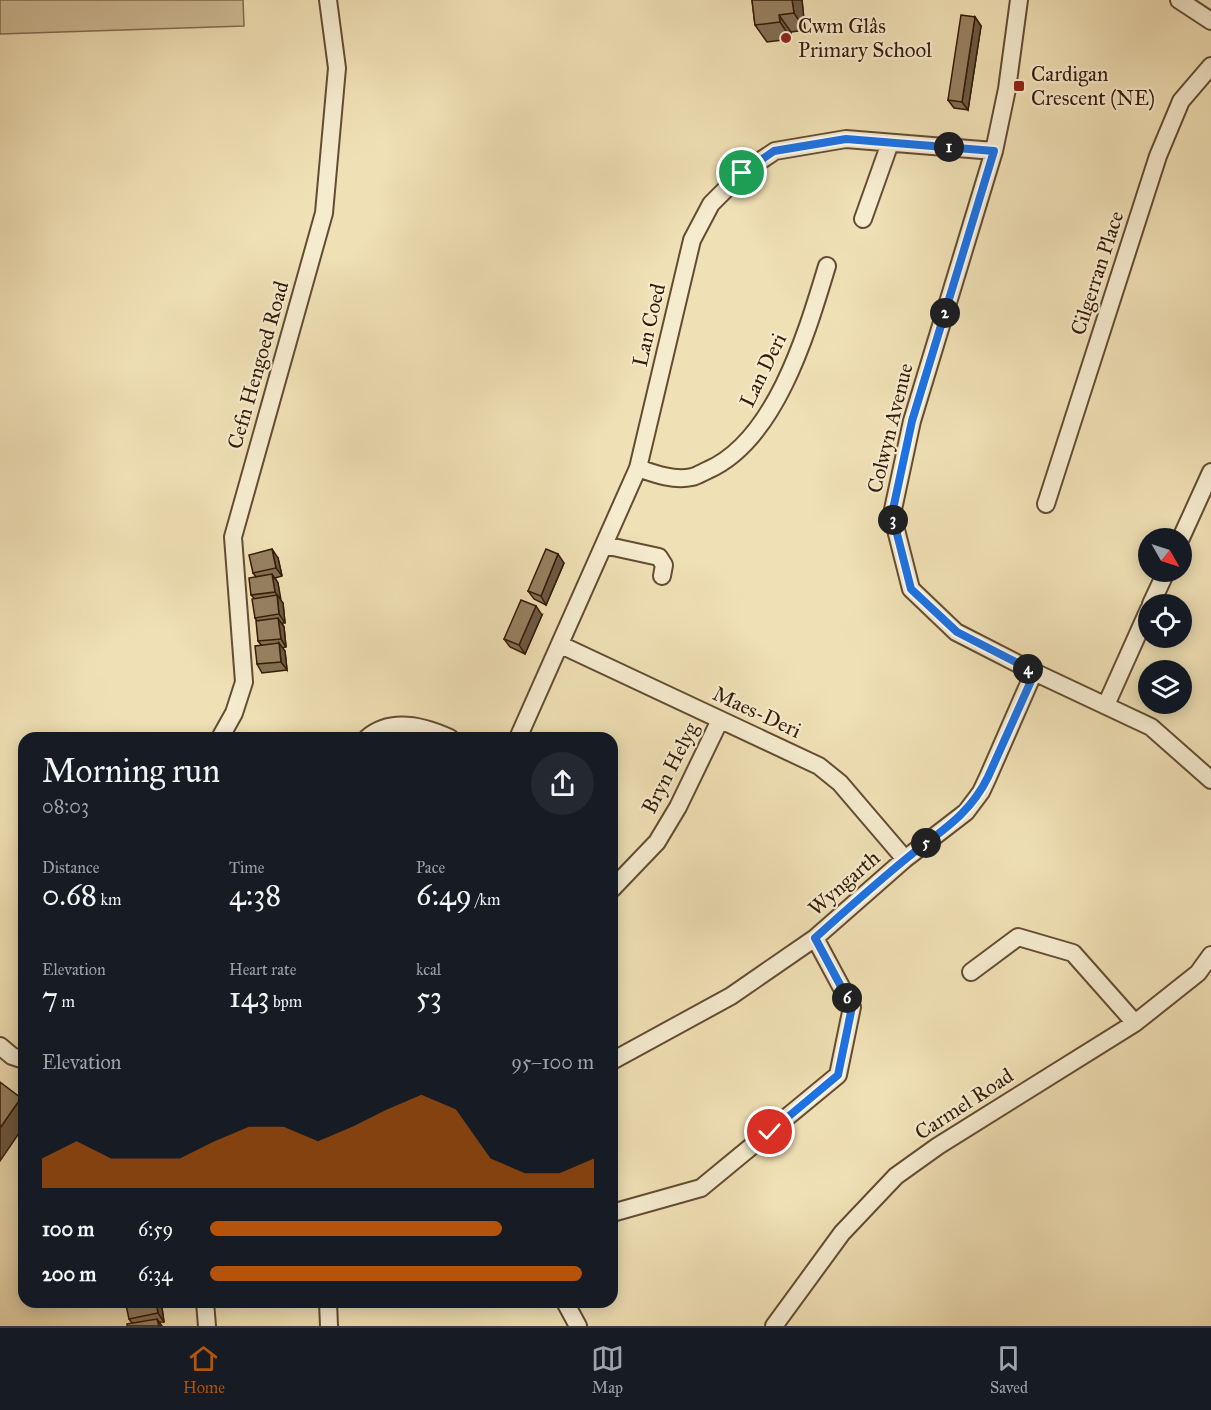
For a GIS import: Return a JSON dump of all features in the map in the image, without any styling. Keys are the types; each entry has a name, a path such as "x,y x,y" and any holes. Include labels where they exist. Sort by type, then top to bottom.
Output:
{"street":[{"name":"Cefn Hengoed Road","path":"223,732 234,713 244,682 233,537 324,213 337,68 328,0"},
{"name":"Colwyn Avenue","path":"1019,0 1007,89 994,151 912,421 892,514 911,589 957,632 1151,727 1211,780"},
{"path":"1179,0 1211,21"},
{"name":"Cilgerran Place","path":"1046,504 1158,156 1181,101 1211,66"},
{"name":"Lan Coed","path":"521,732 638,468 692,240 711,204 742,173 774,151 846,139 994,151"},
{"path":"864,219 890,143"},
{"name":"Lan Deri","path":"638,468 662,477 692,477 718,466 741,449 765,421 789,371 811,321 827,266"},
{"path":"1186,528 1211,472"},
{"path":"604,545 659,557 664,565 662,576"},
{"path":"1106,705 1138,634"},
{"name":"Maes-Deri","path":"561,645 819,766 840,783 905,859"},
{"name":"Wyngarth","path":"618,1058 731,996 815,938 905,859 966,812 981,792 1035,672"},
{"name":"Bryn Helyg","path":"618,883 657,842 678,807 720,720"},
{"path":"379,732 391,726 409,725 438,732"},
{"path":"971,972 1018,937 1062,950 1073,954 1135,1023"},
{"path":"618,1211 702,1188 838,1075 852,1007 815,938"},
{"name":"Carmel Road","path":"774,1326 842,1233 896,1176 938,1146 1135,1023 1198,973 1211,956"},
{"path":"0,1046 18,1058"},
{"path":"206,1308 207,1326"},
{"path":"328,1308 329,1326"},
{"path":"568,1308 578,1326"}],"shaded area":[{"path":"0,0 243,0 244,26 0,34"}],"building":[{"path":"752,0 792,0 794,13 779,15 780,22 755,25"},
{"path":"961,15 975,17 962,102 948,100"},
{"path":"272,549 276,568 253,573 249,555"},
{"path":"546,549 558,554 541,596 528,591"},
{"path":"272,574 275,592 251,595 249,578"},
{"path":"277,595 279,614 255,618 252,599"},
{"path":"521,600 536,606 519,645 504,639"},
{"path":"278,618 281,639 258,641 256,621"},
{"path":"279,643 281,662 257,664 255,646"},
{"path":"0,1082 18,1096 18,1102 0,1128"},
{"path":"127,1308 157,1308 158,1313 129,1319"},
{"path":"157,1319 159,1326 127,1326 127,1324"}],"place":[{"name":"Cwm Glâs Primary School","path":"786,38"},
{"name":"Cardigan Crescent (NE)","path":"1019,86"}],"route":[{"path":"742,173 774,151 846,139 994,151 912,421 892,514 911,589 957,632 1035,672 981,792 966,812 905,859 815,938 852,1007 838,1075 770,1132"}]}
